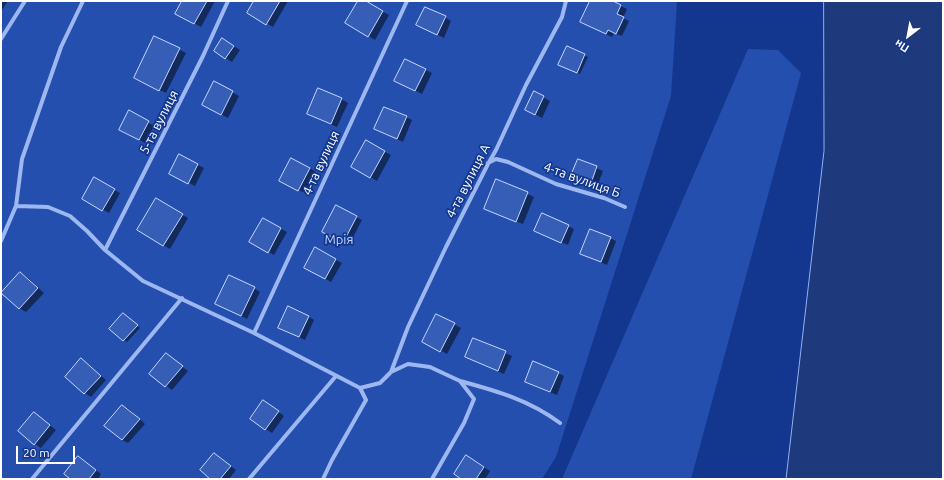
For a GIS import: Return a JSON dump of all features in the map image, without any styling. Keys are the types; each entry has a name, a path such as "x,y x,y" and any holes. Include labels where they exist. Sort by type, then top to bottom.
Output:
{"street":[{"path":"1,39 25,1"},
{"path":"1,241 16,206 22,159 61,47 83,1"},
{"name":"5-та вулиця","path":"105,250 203,56 228,1"},
{"name":"4-та вулиця","path":"254,333 407,1"},
{"name":"4-та вулиця А","path":"391,372 408,327 446,247 496,150 526,85 562,17 566,1"},
{"name":"4-та вулиця Б","path":"488,164 496,159 508,162 556,184 604,198 625,207"},
{"path":"16,206 48,207 70,216 105,250 142,281 182,298 254,333 360,388 366,400 345,436 323,479"},
{"path":"1,226 8,225"},
{"path":"32,479 182,298"},
{"path":"360,388 380,383 391,372 408,364 430,367 460,381 528,403 545,412 560,423"},
{"path":"250,479 336,376"},
{"path":"432,479 464,422 474,399 460,381"}],"green space":[{"name":"Мрія","path":"1,1 677,1 671,96 556,457 542,479 1,479"},
{"path":"748,49 778,50 801,73 691,479 562,479"}],"shaded area":[{"path":"824,1 943,1 943,479 786,479 824,151"}],"building":[{"path":"182,1 207,1 194,24 175,14"},
{"path":"254,1 280,1 266,25 247,13"},
{"path":"358,1 366,1 383,11 368,37 345,23"},
{"path":"590,1 613,1 621,5 617,14 624,17 616,34 608,30 606,34 580,22"},
{"path":"425,7 446,16 437,35 416,25"},
{"path":"154,36 180,48 159,91 134,78"},
{"path":"222,38 234,46 225,59 214,51"},
{"path":"567,46 585,54 577,73 558,65"},
{"path":"405,59 426,69 415,91 394,81"},
{"path":"214,81 233,91 221,115 202,105"},
{"path":"318,88 342,98 331,124 307,114"},
{"path":"534,91 544,96 535,115 525,110"},
{"path":"384,107 407,116 397,139 374,129"},
{"path":"129,110 149,121 139,140 119,130"},
{"path":"366,140 385,151 370,178 351,167"},
{"path":"179,154 198,164 188,184 169,174"},
{"path":"291,158 310,168 298,191 279,181"},
{"path":"578,159 597,166 590,186 570,178"},
{"path":"94,177 115,189 102,211 82,199"},
{"path":"496,179 528,192 516,222 484,209"},
{"path":"156,198 183,214 163,246 137,230"},
{"path":"336,205 357,216 343,243 322,232"},
{"path":"542,213 569,225 561,243 534,231"},
{"path":"263,218 281,228 268,253 249,242"},
{"path":"590,229 611,237 601,262 580,254"},
{"path":"315,247 336,259 325,279 304,268"},
{"path":"20,272 38,288 19,309 1,293"},
{"path":"229,275 255,287 241,316 215,304"},
{"path":"288,306 309,316 299,337 278,328"},
{"path":"123,313 138,325 123,341 109,329"},
{"path":"436,314 455,323 440,352 422,342"},
{"path":"473,338 506,351 498,371 465,357"},
{"path":"166,353 183,366 165,387 149,374"},
{"path":"81,358 101,376 84,394 65,377"},
{"path":"533,361 559,372 550,392 525,382"},
{"path":"263,400 279,411 265,430 250,419"},
{"path":"122,405 140,419 122,440 104,426"},
{"path":"34,412 50,425 34,445 18,431"},
{"path":"214,453 231,466 220,479 210,479 200,470"},
{"path":"466,455 484,467 476,479 461,479 454,474"},
{"path":"78,456 96,470 89,479 70,479 64,474"}]}
